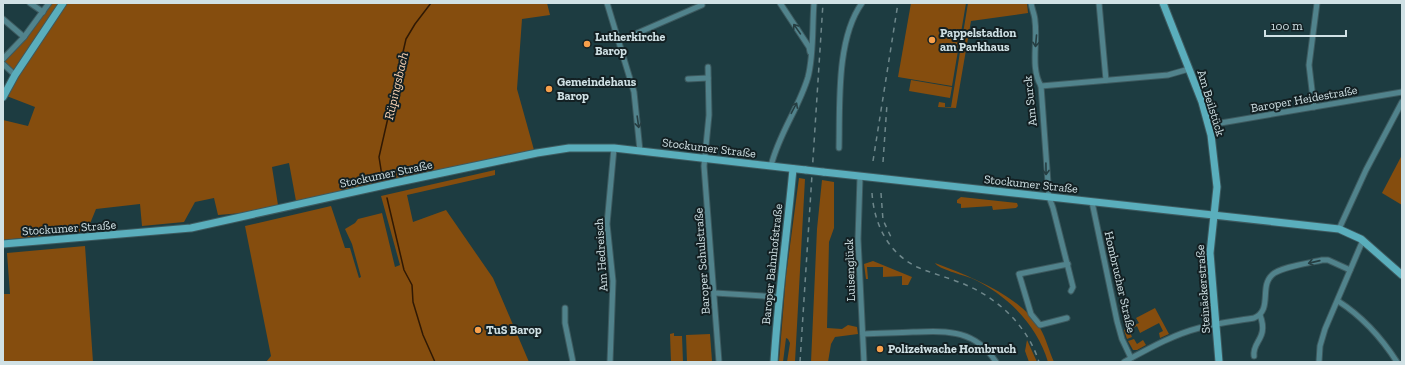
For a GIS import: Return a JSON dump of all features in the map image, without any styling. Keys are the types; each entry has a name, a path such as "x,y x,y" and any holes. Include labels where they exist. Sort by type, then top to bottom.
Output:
{"main road":[{"path":"3,97 63,3"},
{"name":"Am Beilstück","path":"1163,3 1189,68 1209,125 1217,187 1214,214"},
{"name":"Stockumer Straße","path":"3,244 191,228 537,153 582,147 614,148 1339,229 1353,234 1363,240 1402,276"},
{"name":"Baroper Bahnhofstraße","path":"774,362 778,297 786,241 793,169"},
{"name":"Steinäckerstraße","path":"1214,214 1210,253 1219,362"}],"street":[{"path":"30,3 43,12"},
{"path":"3,59 24,37 49,3"},
{"path":"607,3 634,92 640,151"},
{"path":"780,3 809,47 810,57"},
{"path":"771,166 777,143 800,97 808,76 814,3"},
{"path":"840,148 844,52 849,29 862,3"},
{"name":"Am Surck","path":"1031,3 1032,13 1035,19 1037,80 1041,86 1048,197 1053,208 1074,287 1071,291"},
{"path":"1099,3 1106,80"},
{"path":"1314,107 1309,62 1317,3"},
{"path":"619,41 702,5"},
{"path":"3,19 24,37"},
{"path":"3,64 15,76"},
{"name":"Baroper Schulstraße","path":"708,67 709,115 704,158 719,362"},
{"path":"1041,86 1168,75 1189,68"},
{"path":"688,79 708,78"},
{"name":"Baroper Heidestraße","path":"1209,125 1402,92"},
{"path":"1339,229 1366,170 1402,102"},
{"name":"Am Hedreisch","path":"610,362 614,281 607,224 614,148"},
{"name":"Luisenglück","path":"860,176 858,250 864,362"},
{"name":"Hombrucher Straße","path":"1092,202 1118,326 1131,358"},
{"path":"1320,362 1320,346 1322,337 1363,240"},
{"path":"1124,362 1167,339 1201,328 1260,315 1265,305 1268,281 1276,272 1322,260 1328,260 1350,270"},
{"path":"1067,318 1040,325 1031,314 1019,274 1068,264"},
{"path":"715,293 778,297"},
{"path":"1338,301 1364,319 1384,343 1397,362"},
{"path":"565,308 565,323 573,362"},
{"path":"1254,356 1254,350 1263,332 1263,322 1260,315"},
{"path":"863,334 954,332 974,340 996,362"}],"shaded area":[{"path":"49,3 547,3 550,15 522,19 517,89 534,150 296,201 289,163 272,167 278,205 242,213 218,215 214,198 195,202 184,222 142,226 140,204 96,209 87,231 3,240 3,120 28,126 35,107 4,95 15,76 3,64 3,59"},
{"name":"Pappelstadion am Parkhaus","path":"911,3 966,3 952,86 898,77"},
{"path":"968,3 1027,3 1028,13 971,21 956,108 938,107 939,102 945,103 945,107 951,107"},
{"path":"911,80 952,87 950,98 909,91"},
{"path":"1402,155 1402,205 1382,193"},
{"path":"495,170 495,175 407,195 413,222 446,210 493,278 529,362 266,362 271,356 245,226 331,206 345,248 350,248 359,278 361,277 352,244 345,229 355,223 358,219 382,213 395,267 400,265 381,196"},
{"path":"799,178 805,179 795,362 787,362 790,343 786,338 783,362 779,362 786,276"},
{"path":"822,180 834,182 834,228 829,242 827,328 842,329 848,325 857,327 858,334 835,337 831,344 828,362 811,362 817,229"},
{"path":"961,197 1017,203 1018,206 1016,208 993,210 992,206 961,208 961,204 957,203 957,200"},
{"path":"85,246 93,362 3,362 3,294 10,294 7,253"},
{"path":"873,261 912,277 908,285 902,285 902,276 883,277 883,267 867,267 868,279 866,279 864,264"},
{"path":"935,263 963,274 992,288 1007,296 1020,306 1031,316 1040,328 1054,362 1048,362 1043,348 1028,323 1008,302 984,285 971,278 951,272"},
{"path":"1155,308 1169,334 1160,338 1159,333 1163,331 1159,323 1140,333 1137,326 1129,330 1132,337 1127,339 1124,330 1139,323 1136,318"},
{"path":"674,333 674,336 682,336 683,362 671,362 670,334"},
{"path":"710,334 712,361 687,362 686,335"},
{"path":"1134,339 1137,344 1143,340 1146,345 1137,350 1133,350 1128,341"},
{"path":"1027,340 1037,362 1029,362 1025,351"}],"waterway":[{"name":"Rüpingsbach","path":"382,176 379,157 406,39 431,3"},
{"name":"Rüpingsbach","path":"387,198 404,270 412,285 413,302 423,335 435,362"}],"railway":[{"path":"800,362 823,3"},
{"path":"873,161 898,3"},
{"path":"883,162 887,104"},
{"path":"872,193 873,205 879,226 884,236 898,254 917,267 978,291 1001,306 1028,337 1039,362"},
{"path":"881,193 883,220 891,237"}],"place":[{"name":"Pappelstadion am Parkhaus","path":"932,40"},
{"name":"Lutherkirche Barop","path":"587,44"},
{"name":"Gemeindehaus Barop","path":"549,89"},
{"name":"TuS Barop","path":"478,330"},
{"name":"Polizeiwache Hombruch","path":"880,349"}]}
